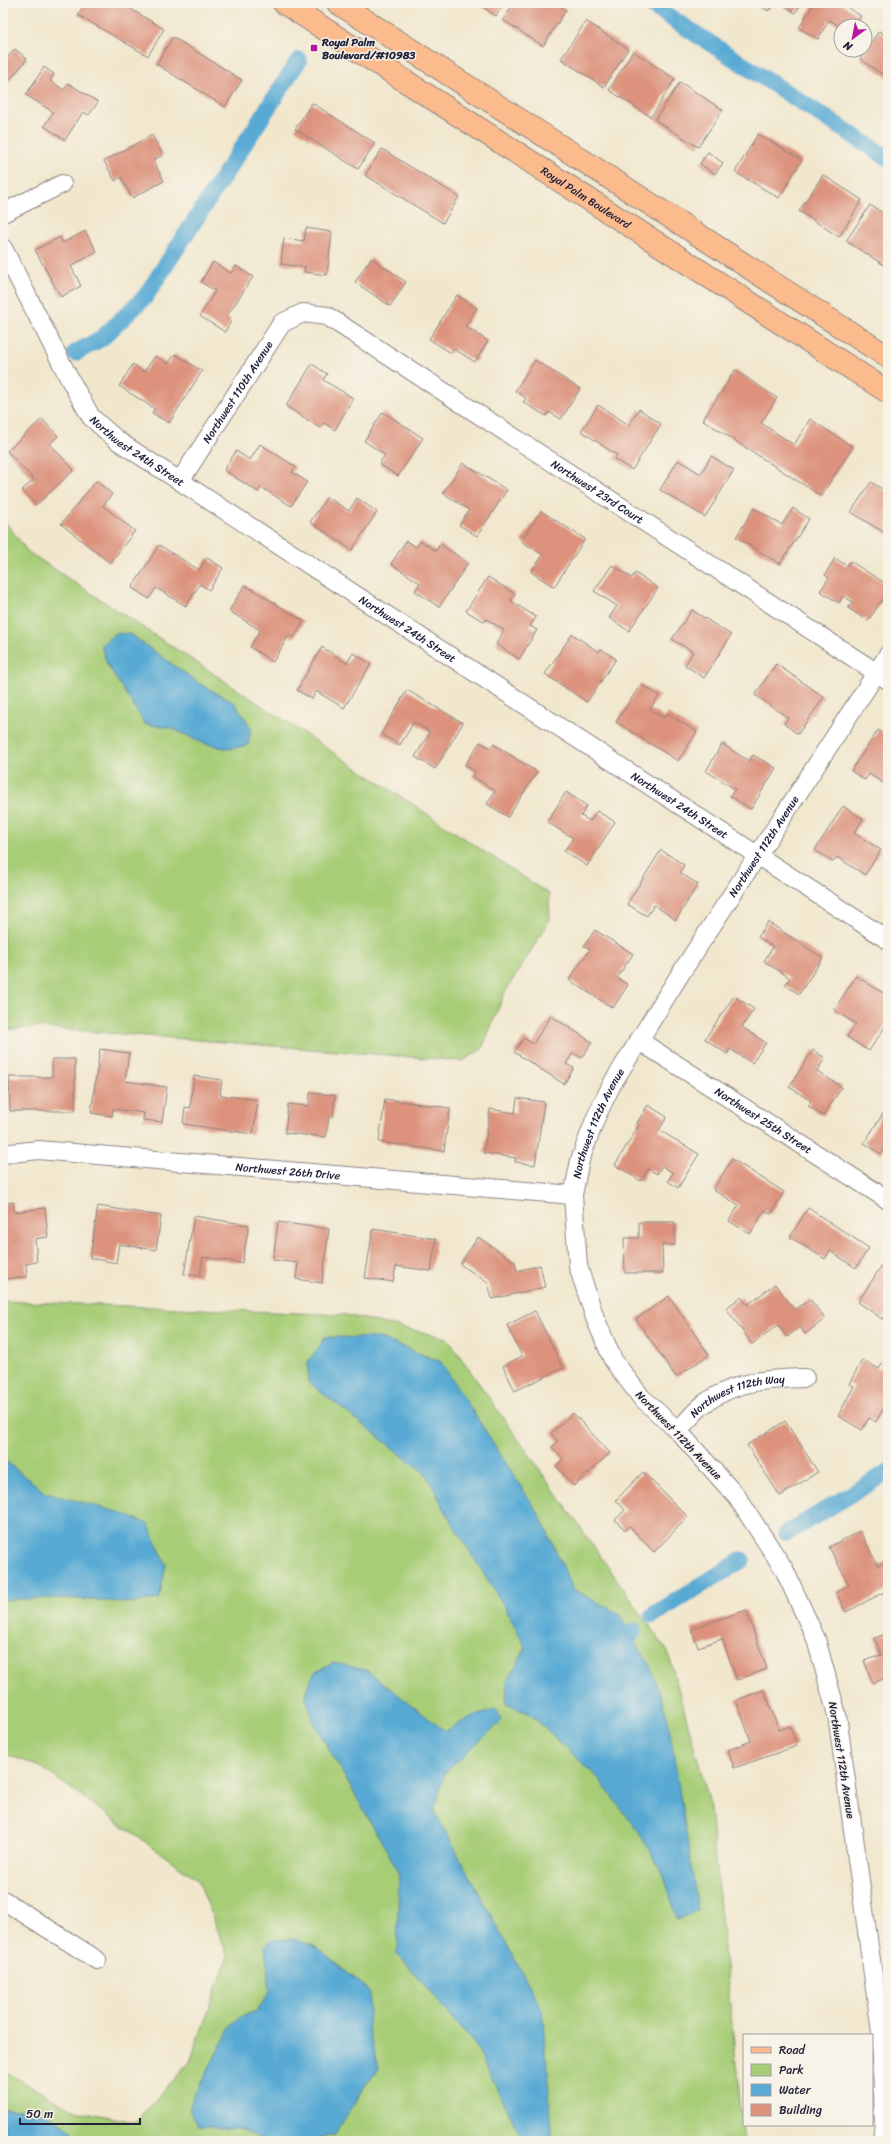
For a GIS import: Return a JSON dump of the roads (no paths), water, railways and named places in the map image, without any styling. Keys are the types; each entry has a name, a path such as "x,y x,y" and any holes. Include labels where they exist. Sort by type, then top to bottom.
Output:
{"main road":[{"name":"Royal Palm Boulevard","path":"284,3 888,392"},
{"path":"338,3 888,357"}],"street":[{"path":"3,214 62,184"},
{"name":"Northwest 24th Street","path":"3,248 68,376 91,417 118,441 756,856 888,940"},
{"name":"Northwest 110th Avenue","path":"180,481 282,323 303,312"},
{"name":"Northwest 23rd Court","path":"303,312 327,316 882,676"},
{"name":"Northwest 112th Avenue","path":"882,2141 884,2121 884,2031 837,1715 816,1639 784,1569 737,1497 678,1431 641,1398 613,1360 595,1318 578,1266 573,1195 580,1160 596,1117 612,1084 638,1040 756,856 882,676 888,655"},
{"name":"Northwest 25th Street","path":"638,1040 888,1200"},
{"name":"Northwest 26th Drive","path":"3,1154 38,1150 573,1195"},
{"name":"Northwest 112th Way","path":"678,1431 707,1401 734,1388 761,1379 805,1378"},
{"path":"3,1900 97,1960"}],"water":[{"path":"116,633 130,634 200,684 235,703 251,728 248,745 229,749 203,743 171,728 145,724 107,664 101,645"},
{"path":"326,1337 380,1338 441,1362 540,1516 573,1589 619,1614 650,1666 668,1719 698,1909 678,1920 661,1870 639,1833 598,1778 530,1714 506,1704 507,1681 526,1648 506,1609 452,1523 426,1474 308,1382 308,1362"},
{"path":"3,1459 46,1493 118,1512 148,1524 166,1564 159,1599 135,1603 63,1598 3,1600"},
{"path":"334,1663 366,1670 445,1731 473,1716 496,1710 501,1721 444,1774 434,1811 542,2009 553,2141 523,2141 474,2043 397,1953 399,1872 313,1721 305,1693 314,1673"},
{"path":"293,1939 316,1947 370,1991 368,2026 378,2068 334,2134 304,2141 265,2141 242,2130 199,2126 188,2109 230,2027 240,2017 257,2012 270,1991 265,1947 271,1940"},
{"path":"3,2108 45,2113 73,2130 70,2141 3,2141"}],"waterway":[{"path":"648,3 888,158"},
{"path":"75,353 102,338 145,297 299,60"},
{"path":"787,1533 888,1472"},
{"path":"653,1615 742,1560"},
{"path":"611,1648 634,1631"}],"place":[{"name":"Royal Palm Boulevard/#10983","path":"314,48"}]}
